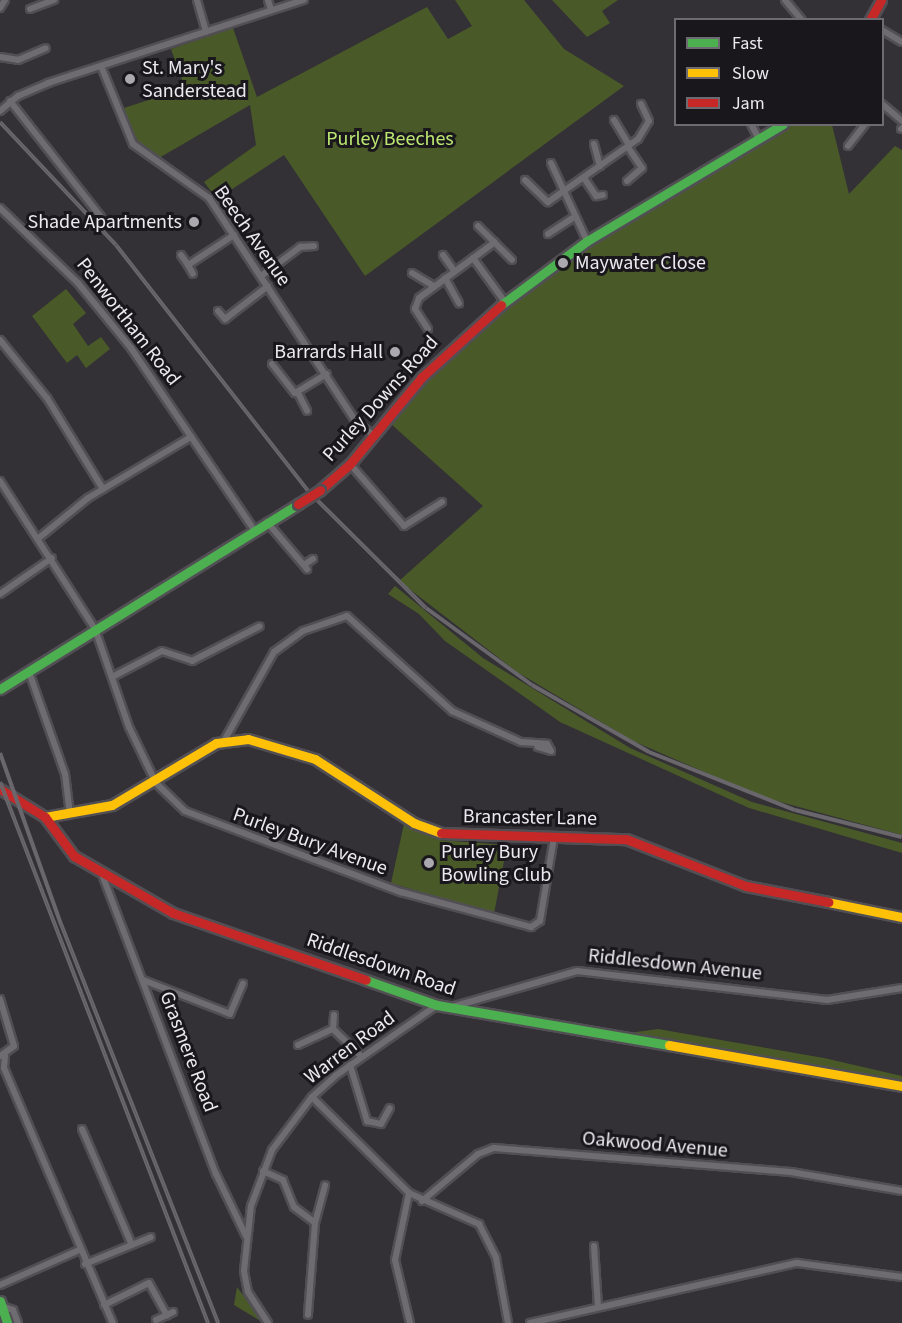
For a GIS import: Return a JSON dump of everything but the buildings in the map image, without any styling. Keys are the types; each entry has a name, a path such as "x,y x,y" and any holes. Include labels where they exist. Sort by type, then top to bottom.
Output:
{"street":[{"path":"0,8 7,0"},
{"path":"30,9 54,0"},
{"path":"197,0 206,32"},
{"path":"268,0 271,10"},
{"path":"0,111 8,103 101,66 304,0"},
{"path":"785,0 800,18"},
{"path":"871,18 881,0"},
{"path":"884,31 902,42"},
{"path":"0,57 18,60 41,48"},
{"name":"Beech Avenue","path":"101,66 133,144 196,185 234,235 327,374 356,422 373,435"},
{"path":"0,99 8,103 101,217"},
{"path":"525,180 544,202 561,194 629,146 649,121 641,104"},
{"path":"884,106 902,121"},
{"path":"614,120 642,168 627,181"},
{"path":"752,126 759,139"},
{"name":"Purley Downs Road","path":"0,689 320,490 350,464 422,377 505,302 587,241 780,126"},
{"path":"848,146 863,126"},
{"path":"594,144 600,166"},
{"path":"551,163 561,194 587,241"},
{"path":"584,178 597,196 603,195"},
{"name":"Penwortham Road","path":"0,208 78,283 152,374 189,438 254,530"},
{"path":"548,234 574,217"},
{"path":"478,226 512,260"},
{"path":"188,265 234,235"},
{"path":"428,329 416,309 434,286 495,242"},
{"path":"261,276 300,247 314,246"},
{"path":"181,255 193,274"},
{"path":"443,255 454,271"},
{"path":"473,258 505,302"},
{"path":"412,273 434,286"},
{"path":"445,278 459,303"},
{"path":"225,319 268,286"},
{"path":"218,311 230,327"},
{"path":"0,339 47,398 103,489"},
{"path":"272,364 298,393 307,411"},
{"path":"298,393 327,374"},
{"path":"40,537 103,489 189,438"},
{"path":"350,464 397,523 412,526 439,504 432,500"},
{"name":"Purley Bury Avenue","path":"0,481 40,537 95,629 112,677 156,783 184,811 226,830 401,892 531,927 540,921 554,837"},
{"path":"0,497 7,492"},
{"path":"267,522 305,567 313,559"},
{"path":"0,594 52,558"},
{"path":"45,817 70,815 112,805 156,783 225,739 274,652 303,631 346,616 443,705 490,732 538,747"},
{"path":"112,677 162,651 192,661 260,626"},
{"path":"29,672 65,774 70,815"},
{"name":"Brancaster Lane","path":"225,739 279,746 315,759 429,830 627,839 746,886 902,917"},
{"name":"Riddlesdown Road","path":"0,789 45,817 74,856 103,877 191,922 437,1005 902,1086"},
{"name":"Grasmere Road","path":"103,877 227,1201 246,1236"},
{"name":"Riddlesdown Avenue","path":"449,1008 577,971 827,1000 902,988"},
{"path":"143,980 230,1014 243,984"},
{"path":"0,999 14,1046 3,1056 4,1068 79,1250 113,1323"},
{"name":"Warren Road","path":"268,1323 246,1285 246,1236 263,1171 283,1131 312,1097 350,1065 437,1005"},
{"path":"333,1029 334,1015"},
{"path":"333,1029 362,1057"},
{"path":"298,1046 333,1029"},
{"path":"350,1065 367,1121 381,1124 390,1108"},
{"path":"312,1097 409,1193 422,1201 469,1215 479,1224 496,1258 508,1323"},
{"path":"82,1129 132,1245"},
{"name":"Oakwood Avenue","path":"422,1201 478,1154 494,1149 791,1172 902,1191"},
{"path":"263,1171 283,1180 294,1207 315,1223"},
{"path":"308,1316 315,1223 325,1185"},
{"path":"409,1193 395,1260 410,1323"},
{"path":"85,1264 151,1237"},
{"path":"594,1246 598,1307"},
{"path":"0,1285 79,1250"},
{"path":"530,1323 797,1263 902,1277"},
{"path":"104,1305 149,1283 170,1313 156,1320"},
{"path":"1,1303 7,1323"},
{"path":"1,1303 13,1310 18,1323"}],"green space":[{"name":"Purley Beeches","path":"455,0 524,0 564,49 624,86 365,276 284,155 217,199 204,182 256,145 250,105 159,158 138,141 121,109 185,88 171,49 233,28 257,97 427,7 448,39 472,26"},
{"path":"552,0 618,0 602,11 610,23 587,37"},
{"path":"790,126 832,126 849,194 895,146 902,150 902,835 762,797 633,741 517,672 399,581 483,506 391,424 423,383 470,338 590,246"},
{"path":"66,289 86,313 73,324 88,346 101,337 110,349 86,368 77,355 67,363 32,316"},
{"path":"395,586 483,658 630,748 752,802 902,843 902,853 749,808 560,722 445,641 419,614 388,594"},
{"path":"404,824 439,840 507,845 494,914 391,883"},
{"path":"658,1029 824,1058 902,1076 902,1081 622,1034"},
{"path":"237,1287 264,1323 234,1305"}],"railway":[{"path":"0,122 116,245 308,491 426,608 532,685 649,752 795,810 902,837"},
{"path":"0,753 61,924 218,1323"},
{"path":"0,782 208,1323"}],"traffic: fast":[{"path":"501,305 587,241 780,126"},
{"path":"0,689 298,504"},
{"path":"366,980 437,1005 669,1045"},
{"path":"0,1301 7,1323"}],"traffic: slow":[{"path":"45,817 112,805 216,743 248,739 315,759 414,823 441,833"},
{"path":"828,902 902,917"},
{"path":"669,1045 902,1086"}],"traffic: jam":[{"path":"871,18 881,0"},
{"path":"320,490 350,464 422,377 501,305"},
{"path":"298,504 320,490"},
{"path":"0,789 45,817 74,856 173,913 366,980"},
{"path":"441,833 626,839 746,886 828,902"}],"place":[{"name":"St. Mary's Sanderstead","path":"130,79"},
{"name":"Shade Apartments","path":"194,222"},
{"name":"Maywater Close","path":"563,263"},
{"name":"Barrards Hall","path":"395,352"},
{"name":"Purley Bury Bowling Club","path":"429,863"}]}
